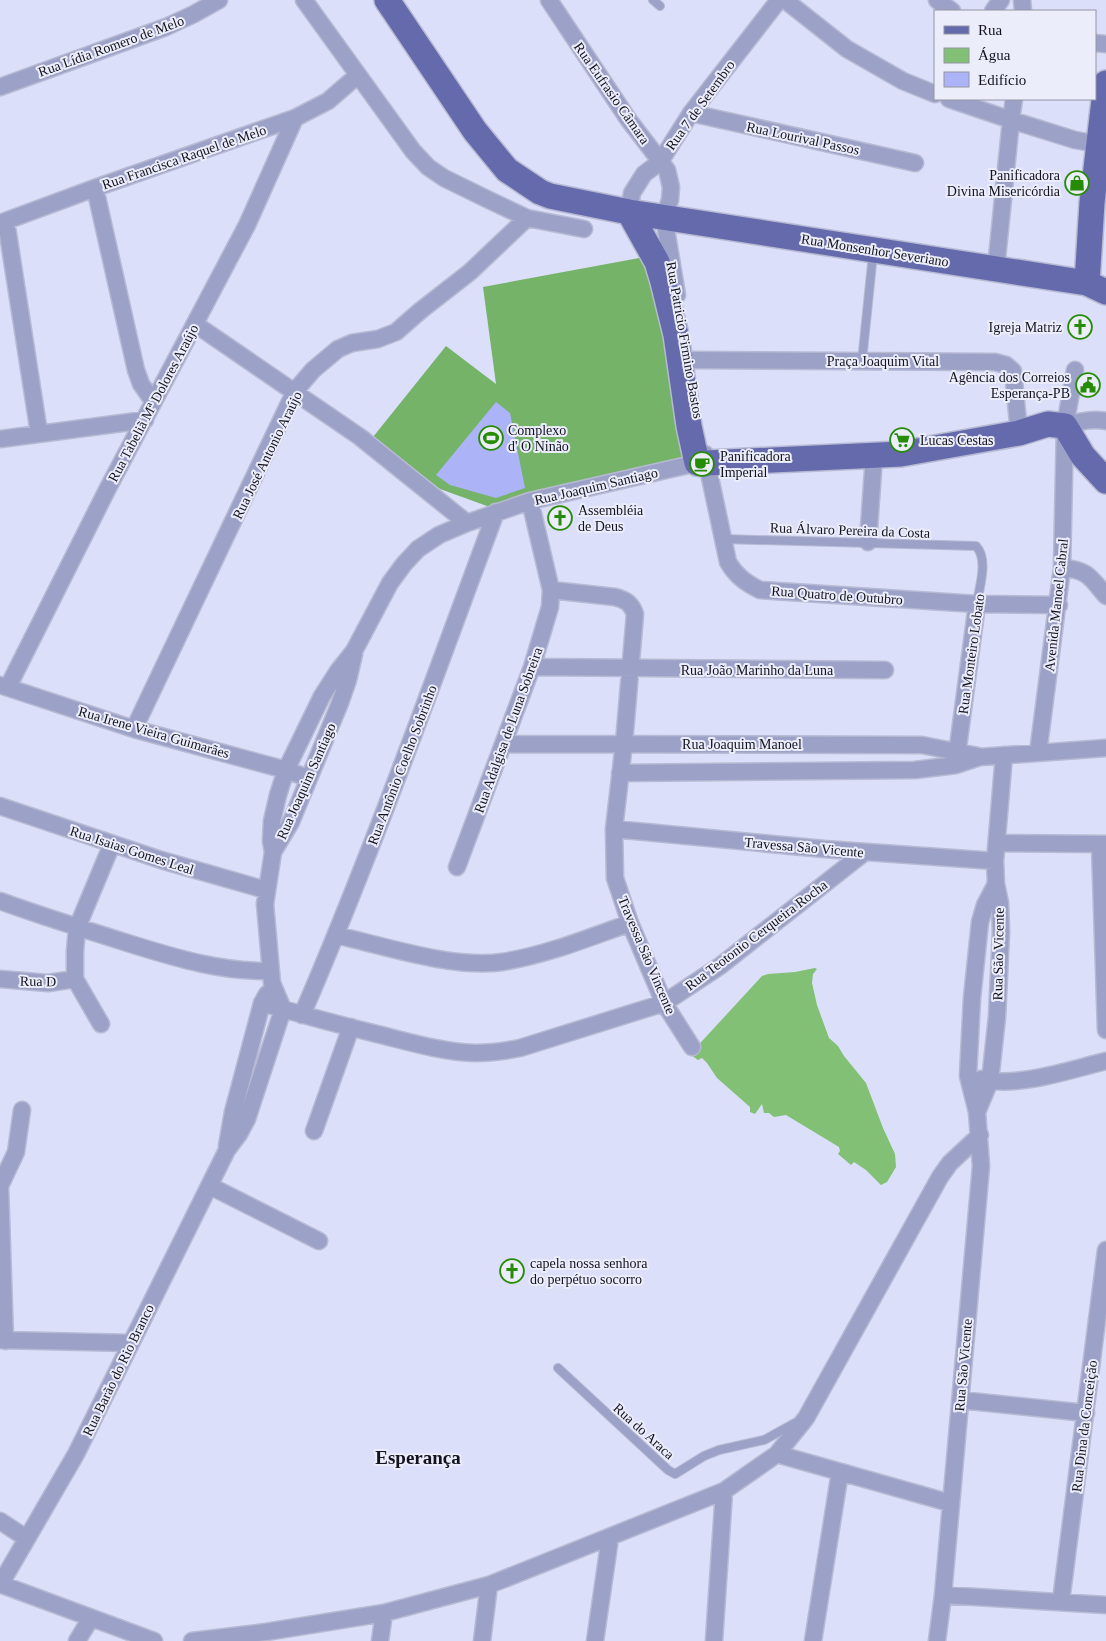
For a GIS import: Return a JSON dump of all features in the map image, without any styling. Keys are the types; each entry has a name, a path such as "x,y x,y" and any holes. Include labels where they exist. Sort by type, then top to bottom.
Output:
{"main road":[{"name":"Rua Monsenhor Severiano","path":"387,0 470,124 506,170 540,192 550,196 629,212 996,268 1096,288"},
{"path":"1096,288 1098,144 1106,83"},
{"name":"Rua Patricio Firmino Bastos","path":"629,212 657,262 663,282 676,335 689,426 702,463"},
{"path":"702,463 874,456 930,450 1019,433 1048,424 1065,426 1082,456 1106,481"}],"street":[{"name":"Rua Lídia Romero de Melo","path":"0,86 166,27 219,0"},
{"path":"304,0 413,151 428,167 444,178 527,218 584,229"},
{"name":"Rua Eufrasio Câmara","path":"549,0 628,119 667,170 671,187 670,200 664,217"},
{"name":"Rua 7 de Setembro","path":"629,212 632,193 644,174 660,162 691,114 780,0"},
{"path":"785,0 847,49 903,81 934,92"},
{"path":"937,0 951,10"},
{"path":"993,10 1002,0"},
{"name":"Rua Francisca Raquel de Melo","path":"3,222 295,118 328,101 358,75"},
{"path":"952,100 1082,142 1098,144"},
{"path":"996,268 1014,100"},
{"name":"Rua Lourival Passos","path":"691,114 915,163"},
{"name":"Rua Tabeliã Mª Dolores Araújo","path":"4,686 247,225 295,118"},
{"path":"95,188 136,370 141,384 153,401"},
{"name":"Rua Patricio Firmino Bastos","path":"664,217 688,360 702,463"},
{"name":"Rua José Antonio Araújo","path":"134,729 295,392 313,370 338,349 352,343 378,339 396,332 470,272 527,218"},
{"path":"3,222 39,433"},
{"path":"195,324 360,437 467,523"},
{"name":"Praça Joaquim Vital","path":"688,360 995,362 1006,365 1012,371 1019,433"},
{"name":"Avenida Manoel Cabral","path":"1038,753 1059,606 1062,568 1065,426 1075,370"},
{"path":"0,439 145,420"},
{"path":"1065,426 1083,420 1106,421"},
{"path":"868,542 874,456"},
{"name":"Rua Joaquim Santiago","path":"283,1009 272,977 265,915 266,890 273,852 271,841 272,821 286,770 322,696 354,651 390,583 404,564 418,549 432,540 467,523 496,512 530,502 702,463"},
{"name":"Rua Quatro de Outubro","path":"702,463 728,562 746,583 760,590 977,604 1059,606"},
{"path":"530,502 551,590 615,597 625,600 631,605 635,614 624,743 614,829"},
{"name":"Rua Antônio Coelho Sobrinho","path":"302,1015 372,844 496,512"},
{"path":"1062,568 1076,569 1087,574 1106,596"},
{"name":"Rua Adalgisa de Luna Sobreira","path":"457,867 532,667 548,616 551,590"},
{"name":"Rua Monteiro Lobato","path":"956,758 977,604"},
{"name":"Rua Joaquim Santiago","path":"273,852 291,822 346,687 354,651"},
{"name":"Rua João Marinho da Luna","path":"532,667 884,670"},
{"name":"Rua Irene Vieira Guimarães","path":"4,686 134,729 286,770 308,778"},
{"name":"Rua Joaquim Manoel","path":"502,744 922,745 956,758"},
{"name":"Rua Joaquim Manoel","path":"620,774 915,770 956,758 1106,748"},
{"name":"Rua São Vicente","path":"977,1112 990,1081 997,1017 1001,932 1000,902 996,884 995,861 1004,755"},
{"name":"Rua Isaias Gomes Leal","path":"0,806 161,860 266,890"},
{"name":"Travessa São Vicente","path":"614,829 865,852 995,861"},
{"name":"Travessa São Vincente","path":"614,829 615,878 630,923 664,1002 692,1047"},
{"path":"997,842 1103,845 1106,1030"},
{"name":"Rua D","path":"101,1024 76,979 75,951 77,928 112,844"},
{"name":"Rua Teotonio Cerqueira Rocha","path":"262,1003 422,1045 460,1052 499,1052 529,1045 664,1002 720,966 865,852"},
{"name":"Rua São Vicente","path":"937,1641 981,1166 977,1112 968,1076 972,998 980,922 985,904 996,884"},
{"path":"0,901 77,928 179,958 272,977 262,1003"},
{"path":"336,934 422,955 466,962 501,962 539,954 630,923"},
{"name":"Rua D","path":"0,979 48,983 76,979"},
{"name":"Rua Barão do Rio Branco","path":"227,1150 234,1112 262,1003"},
{"name":"Rua Barão do Rio Branco","path":"0,1584 76,1454 227,1150 247,1119 283,1009"},
{"path":"314,1132 352,1027"},
{"path":"968,1076 990,1081 1014,1081 1106,1061"},
{"path":"22,1110 16,1152 0,1186 3,1341 130,1343"},
{"path":"192,1641 266,1637 384,1613 489,1585 610,1538 724,1490 777,1454 806,1418 940,1177 950,1163 980,1135"},
{"path":"210,1186 319,1241"},
{"name":"Rua Dina da Conceição","path":"1062,1601 1106,1250"},
{"path":"960,1400 1086,1413"},
{"path":"777,1454 950,1502"},
{"path":"812,1641 840,1472"},
{"path":"714,1641 724,1490"},
{"path":"0,1521 26,1538"},
{"path":"595,1641 610,1538"},
{"path":"0,1584 154,1641"},
{"path":"482,1641 489,1585"},
{"path":"942,1595 1106,1605"},
{"path":"380,1641 384,1613"},
{"path":"77,1641 91,1618"}],"lane":[{"path":"653,0 660,6"},
{"path":"862,361 874,250"},
{"name":"Rua Álvaro Pereira da Costa","path":"723,539 976,546"},
{"name":"Rua Monteiro Lobato","path":"976,546 982,554 983,563 977,604"},
{"name":"Rua do Araca","path":"558,1368 668,1470 675,1474 704,1456 720,1450 764,1440 806,1418"}],"shaded area":[{"path":"650,256 689,455 669,468 498,510 440,489 373,437 446,346 496,384 483,287"}],"water":[{"path":"817,969 813,974 812,983 817,1005 829,1038 838,1046 866,1083 895,1154 896,1167 887,1182 881,1185 866,1170 854,1162 851,1165 838,1154 840,1151 839,1147 786,1115 774,1117 769,1113 764,1113 762,1104 755,1114 750,1112 750,1107 717,1078 702,1058 698,1060 691,1055 762,976"}],"building":[{"name":"Complexo d' O Ninão","path":"496,402 510,413 525,488 496,498 450,485 436,475"},
{"name":"capela nossa senhora do perpétuo socorro","path":"508,1267 517,1268 516,1276 507,1275"}],"place":[{"name":"Panificadora Divina Misericórdia","path":"1077,183"},
{"name":"Igreja Matriz","path":"1080,327"},
{"name":"Agência dos Correios Esperança-PB","path":"1088,385"},
{"name":"Complexo d' O Ninão","path":"491,438"},
{"name":"Lucas Cestas","path":"902,440"},
{"name":"Panificadora Imperial","path":"702,464"},
{"name":"Assembléia de Deus","path":"560,518"},
{"name":"capela nossa senhora do perpétuo socorro","path":"512,1271"}],"district":[{"name":"Esperança","path":"418,1457"}]}
